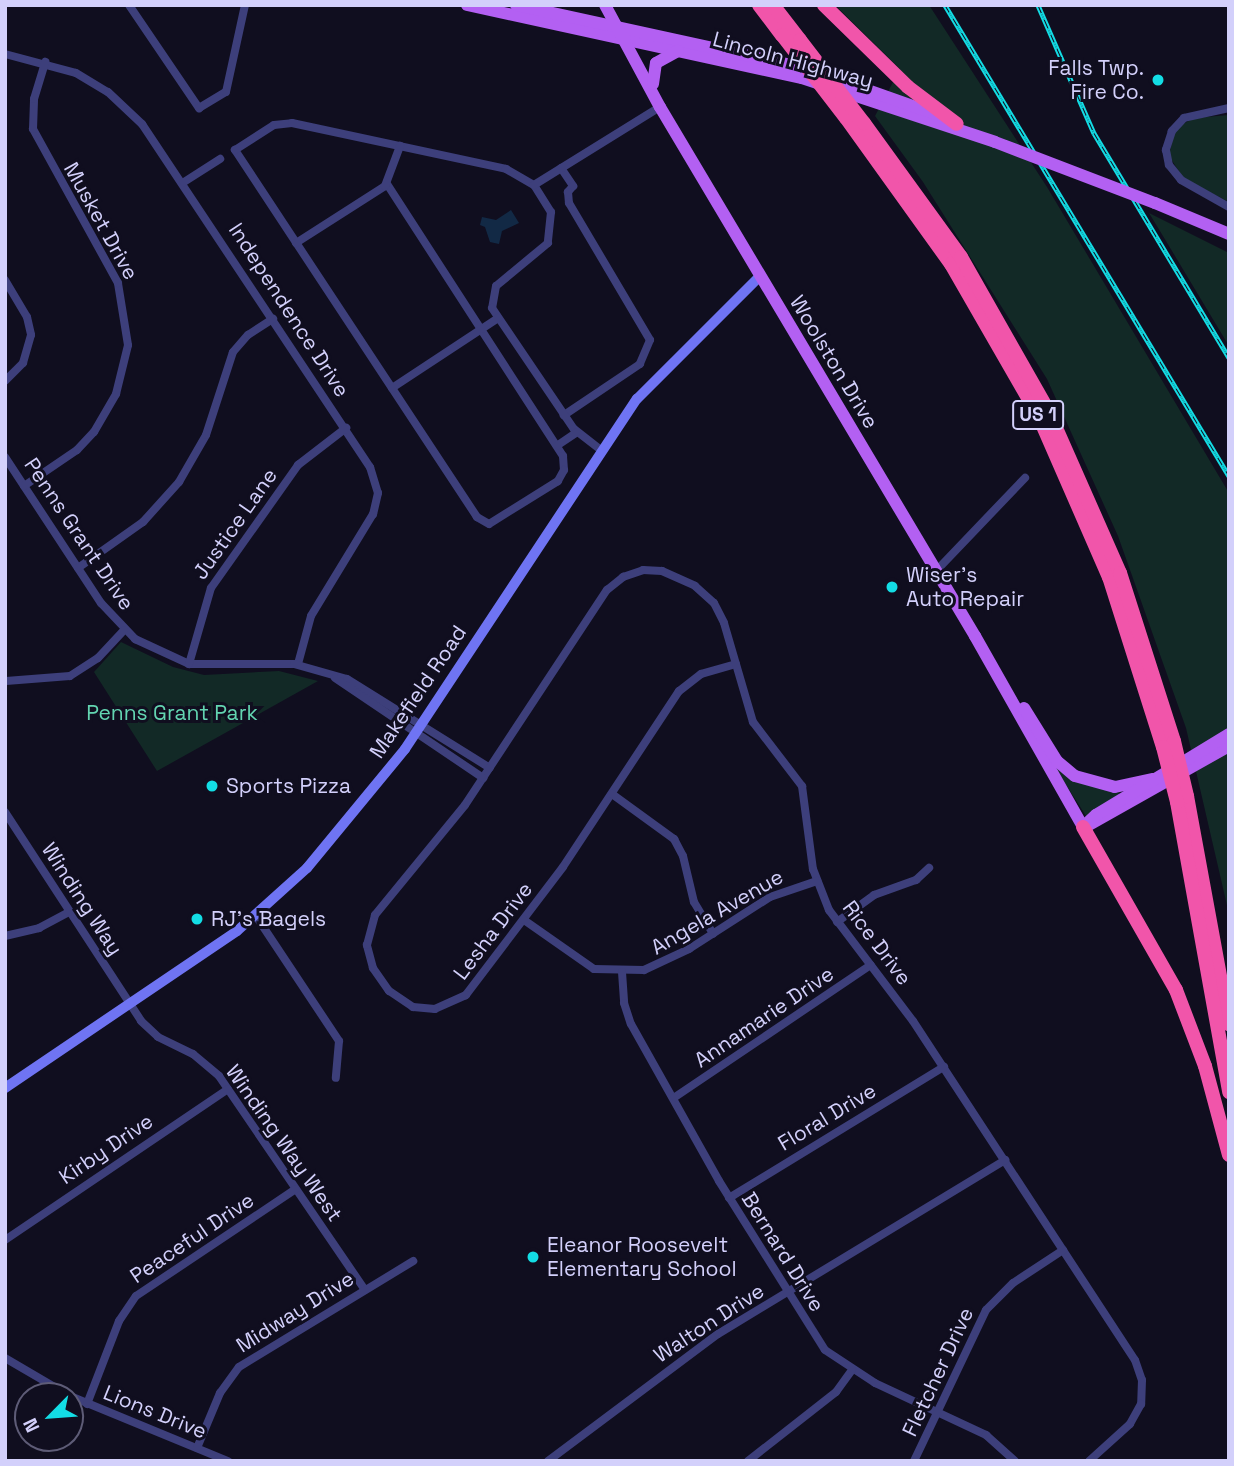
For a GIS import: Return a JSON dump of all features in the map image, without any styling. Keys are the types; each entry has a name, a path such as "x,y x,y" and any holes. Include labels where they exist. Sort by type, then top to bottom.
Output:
{"highway":[{"name":"US 1","path":"759,5 846,118 951,264 1039,417 1110,577 1168,744"},
{"name":"US 1","path":"774,5 961,257 1049,412 1120,573 1182,799 1215,942 1229,1024"},
{"path":"824,5 908,87 957,124"},
{"name":"US 1","path":"1182,799 1229,1092"},
{"path":"1083,827 1180,998 1205,1066 1229,1155"},
{"path":"1215,942 1229,995"}],"main road":[{"path":"467,5 615,32"},
{"path":"516,5 615,32"},
{"path":"545,11 568,5"},
{"path":"596,5 615,32"},
{"path":"605,5 615,32"},
{"name":"Lincoln Highway","path":"615,32 681,51 831,86 995,142 1229,234"},
{"name":"Lincoln Highway","path":"615,32 824,73 957,124 995,142"},
{"name":"Woolston Drive","path":"615,32 655,91 660,107"},
{"name":"Woolston Drive","path":"615,32 975,636 1083,827 1153,779 1229,734"},
{"path":"655,91 651,74 656,63 681,51"},
{"name":"Woolston Drive","path":"975,636 1053,755 1069,771 1106,787 1134,786 1153,779"},
{"path":"1083,827 1100,822 1229,746"}],"street":[{"path":"129,5 199,108 226,92 245,5"},
{"name":"Independence Drive","path":"5,54 45,62 108,92 142,124 184,182 346,428 375,479 376,506 311,616 298,664"},
{"name":"Musket Drive","path":"24,486 77,450 93,432 116,394 128,345 118,283 33,129 34,99 45,62"},
{"path":"534,185 660,107"},
{"path":"1229,108 1189,116 1178,124 1167,145 1169,165 1181,180 1229,207"},
{"path":"387,184 558,444 564,466 558,481 495,521 485,523 391,388 234,150 284,123 506,169 534,185 551,212 551,232 540,252 496,286 492,308 577,432 601,450"},
{"path":"296,243 387,184 400,146"},
{"path":"184,182 220,159"},
{"path":"561,169 573,186 568,192 569,203 650,340 640,364 564,415"},
{"name":"Makefield Road","path":"5,1088 256,916 327,846 419,729 601,450 657,376 760,276"},
{"path":"5,280 27,317 31,335 23,363 5,381"},
{"path":"391,388 498,318"},
{"path":"78,568 143,522 179,482 205,435 233,352 273,319"},
{"name":"Justice Lane","path":"189,664 211,588 298,466 346,428"},
{"path":"558,444 577,432"},
{"name":"Penns Grant Drive","path":"5,457 78,568 124,630 158,653 189,664 298,664 324,671 364,687 419,729"},
{"path":"936,571 1025,478"},
{"name":"Rice Drive","path":"483,778 595,606 614,583 632,573 662,570 695,586 718,609 753,722 802,786 817,881 837,922 944,1067 1135,1360 1142,1380 1137,1414 1089,1461"},
{"path":"5,692 6,679 70,676 99,658 124,630"},
{"name":"Lesha Drive","path":"483,778 422,862 375,915 368,953 378,976 395,997 413,1007 435,1009 456,1002 471,990 524,920 612,794 679,691 701,674 736,664"},
{"path":"419,729 490,768"},
{"path":"419,729 483,778"},
{"path":"612,794 674,839 683,856 694,902 713,934"},
{"name":"Winding Way","path":"5,812 130,1004"},
{"path":"837,922 874,895 916,880 929,869"},
{"name":"Angela Avenue","path":"524,920 582,963 602,971 622,972 661,966 770,897 817,881"},
{"path":"5,936 39,928 69,912"},
{"path":"256,916 340,1041 337,1078"},
{"name":"Annamarie Drive","path":"675,1097 871,965"},
{"name":"Bernard Drive","path":"622,972 626,1013 729,1198 821,1344 852,1370 986,1435 1015,1461"},
{"name":"Winding Way West","path":"130,1004 150,1031 193,1054 228,1089 365,1290"},
{"name":"Floral Drive","path":"729,1198 944,1067"},
{"name":"Kirby Drive","path":"5,1240 228,1089"},
{"name":"Walton Drive","path":"548,1461 686,1356 1005,1160"},
{"name":"Peaceful Drive","path":"87,1404 120,1321 136,1296 296,1189"},
{"name":"Fletcher Drive","path":"914,1461 979,1323 994,1300 1063,1250"},
{"name":"Midway Drive","path":"197,1448 220,1393 239,1367 413,1261"},
{"name":"Lions Drive","path":"5,1359 45,1382"},
{"path":"748,1461 836,1392 852,1370"},
{"name":"Lions Drive","path":"84,1403 228,1461"}],"green space":[{"path":"835,5 929,5 1047,187 1229,493 1229,914 1186,728 1118,536 1047,379 923,182 875,116 900,69"},
{"path":"1229,115 1229,202 1184,179 1169,156 1174,133 1183,124 1194,118"},
{"path":"1149,213 1229,253 1229,346 1166,241"},
{"name":"Penns Grant Park","path":"121,642 173,667 204,675 279,671 318,681 157,771 94,672"},
{"path":"1054,766 1078,782 1118,791 1120,796 1086,816"}],"water":[{"path":"511,210 519,223 502,231 499,244 490,242 485,227 480,225 482,217 496,220"}],"railway":[{"path":"945,5 1229,476"},
{"path":"1038,5 1094,133 1229,358"}],"place":[{"name":"Falls Twp. Fire Co.","path":"1158,80"},
{"name":"Wiser's Auto Repair","path":"892,587"},
{"name":"Sports Pizza","path":"212,786"},
{"name":"RJ's Bagels","path":"197,919"},
{"name":"Eleanor Roosevelt Elementary School","path":"533,1257"}]}
